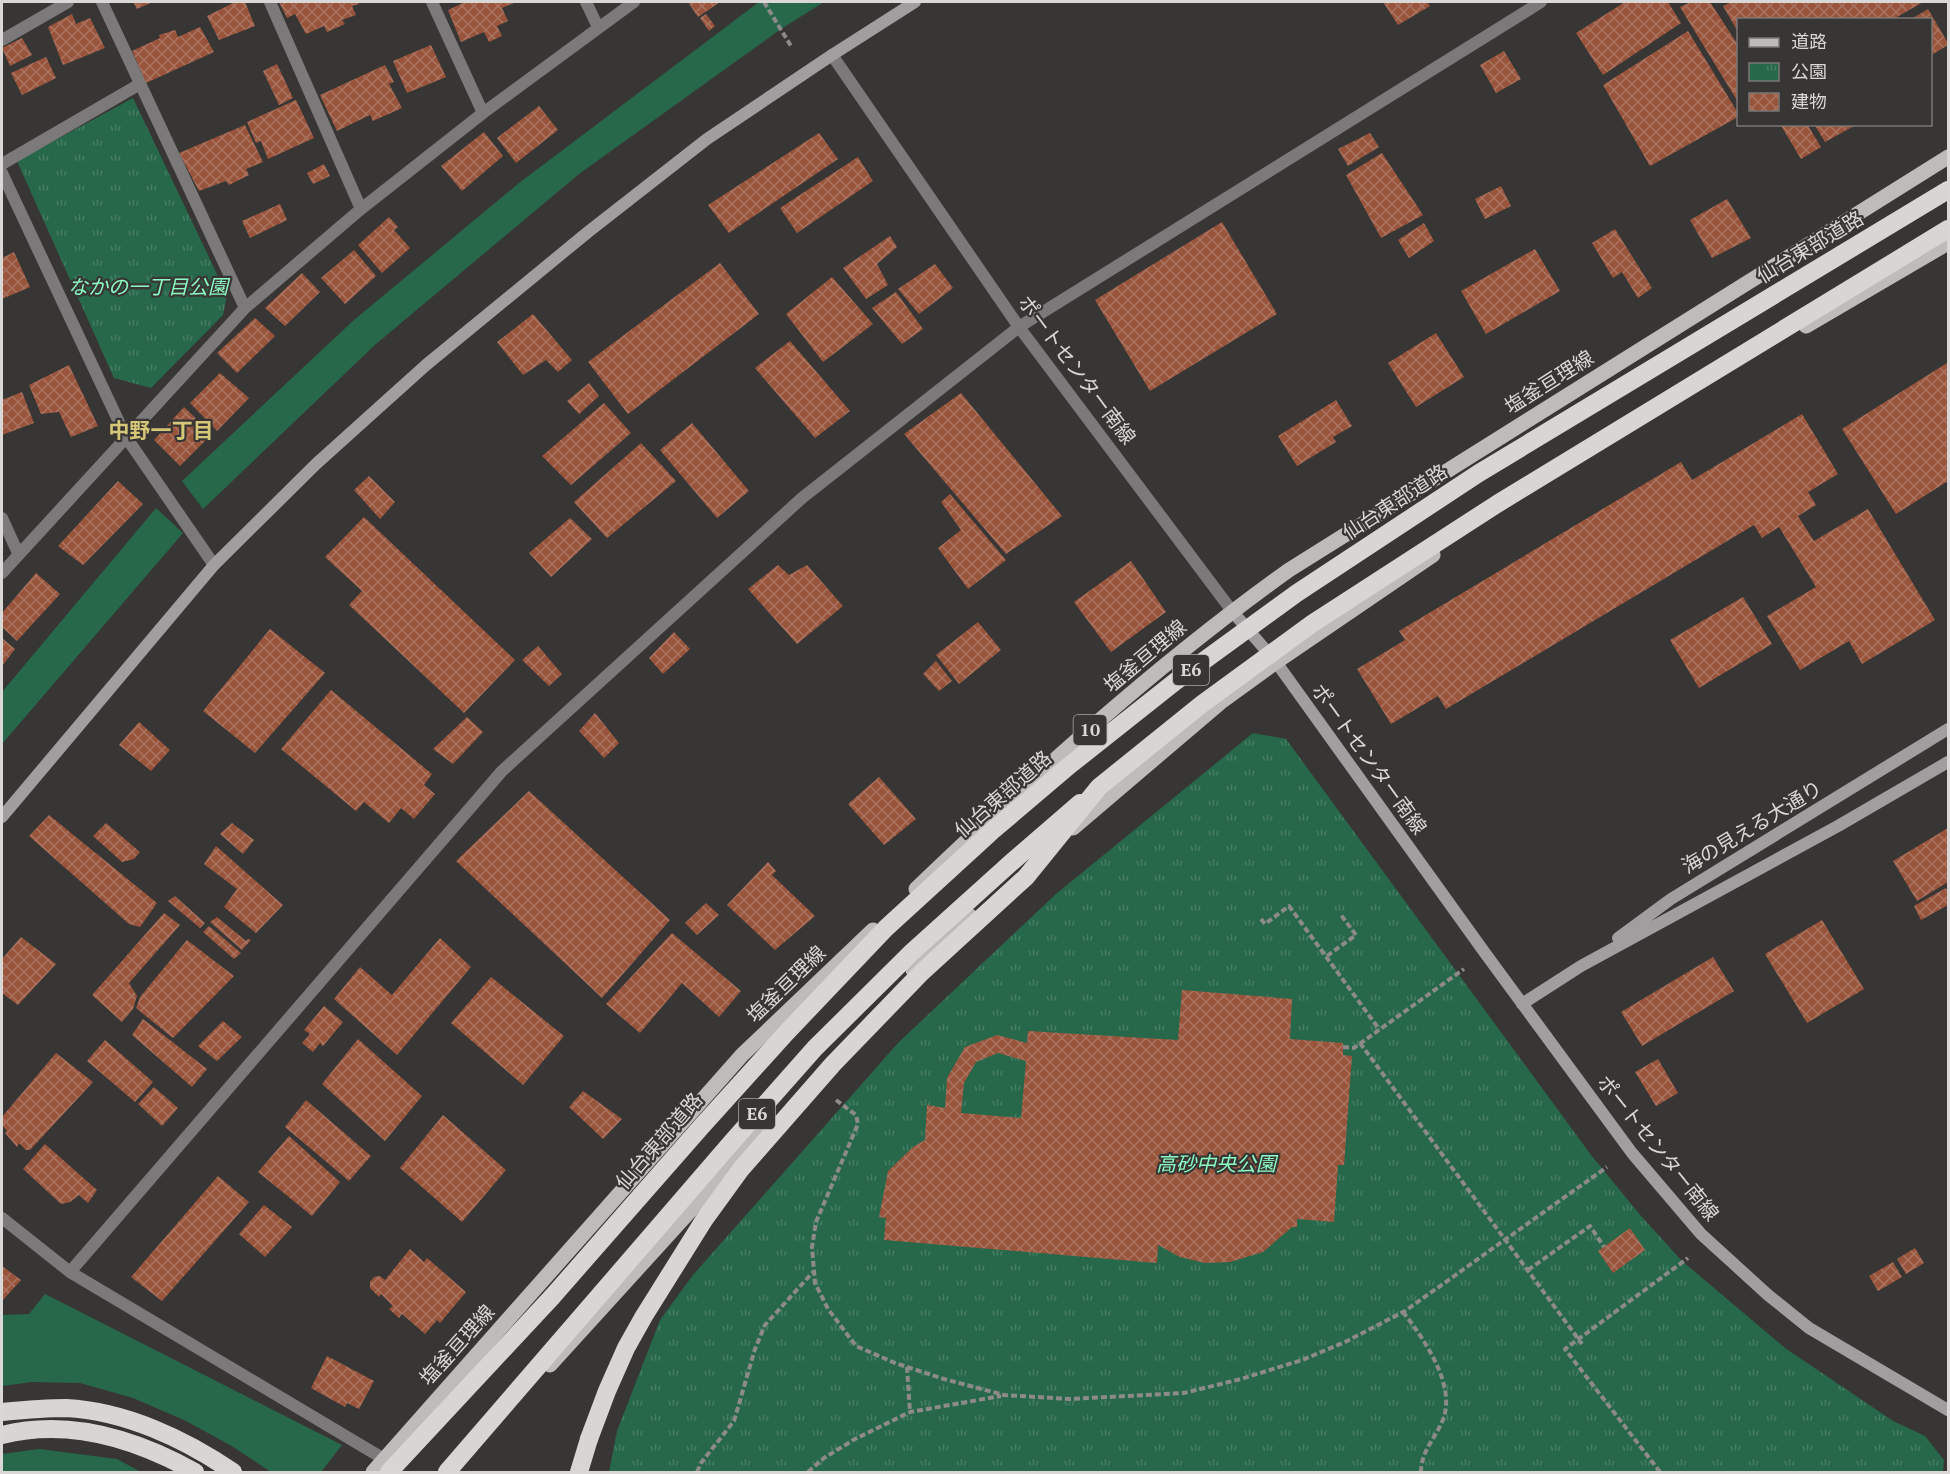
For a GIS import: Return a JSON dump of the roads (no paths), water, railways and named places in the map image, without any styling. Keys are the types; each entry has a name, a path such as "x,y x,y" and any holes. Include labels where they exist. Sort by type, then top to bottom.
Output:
{"highway":[{"name":"仙台東部道路","path":"403,1473 552,1297 748,1075 886,928 991,832 1070,765 1158,695 1297,593 1479,473 1948,190"},
{"name":"E6","path":"447,1473 815,1048 912,952 1099,786 1202,704 1313,623 1497,504 1948,229"},
{"path":"579,1473 589,1439 626,1348 704,1221 741,1169 833,1064 921,972 1026,877 1099,786"},
{"path":"387,1466 552,1297"},
{"path":"2,1412 33,1408 68,1408 102,1413 136,1423 191,1446 233,1473"},
{"path":"2,1435 18,1430 50,1427 101,1434 146,1449 195,1473"}],"main road":[{"name":"塩釜亘理線","path":"373,1473 387,1466 742,1055 1019,791 1232,611 1289,570 1948,157"},
{"path":"454,1473 830,1057 935,947 1221,702 1275,662 1554,472 1948,243"}],"street":[{"path":"2,40 68,2"},
{"path":"102,2 245,308"},
{"path":"270,2 361,209"},
{"path":"432,2 483,112"},
{"path":"586,2 598,27"},
{"path":"2,573 245,308 361,209 483,112 634,2"},
{"path":"2,816 213,565 316,464 426,365 588,232 707,139 915,2"},
{"path":"70,1272 502,771 802,498 1019,327 1541,2"},
{"name":"ポートセンター南線","path":"832,55 1019,327 1232,611 1275,662 1632,1154 1701,1234 1768,1295 1809,1328 1948,1410"},
{"path":"2,164 140,84"},
{"path":"2,173 126,437 213,565"},
{"path":"2,518 18,553"},
{"name":"海の見える大通り","path":"1581,966 1671,899 1948,729"},
{"path":"1522,1004 1581,966 1838,826 1948,762"},
{"path":"2,1218 70,1272 387,1466"}],"district":[{"name":"中野一丁目","path":"161,431"}],"park label":[{"name":"なかの一丁目公園","path":"148,287"},
{"name":"高砂中央公園","path":"1216,1164"}]}
